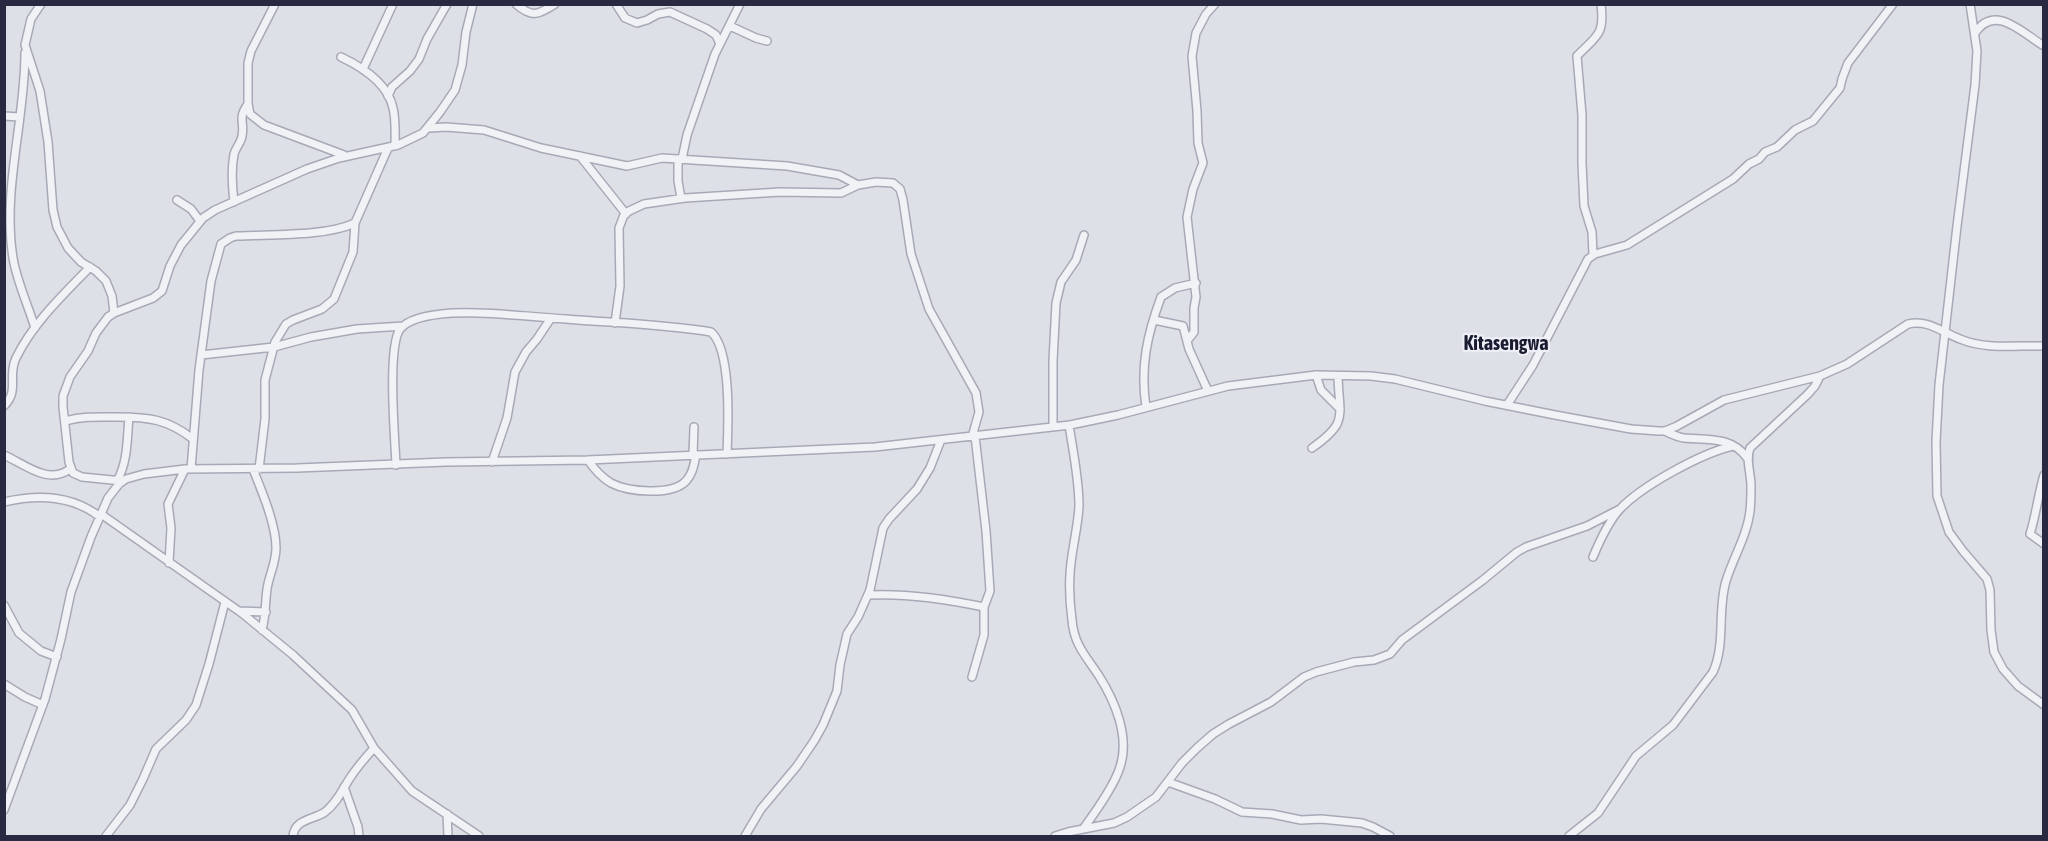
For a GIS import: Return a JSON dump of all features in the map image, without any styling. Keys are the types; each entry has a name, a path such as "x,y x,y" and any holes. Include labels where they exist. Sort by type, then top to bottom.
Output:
{"street":[{"path":"35,328 16,272 12,240 12,188 24,86 25,45 31,19 41,4"},
{"path":"275,4 251,51 248,63 248,105 251,116 264,125 345,156"},
{"path":"363,69 393,4"},
{"path":"388,96 394,83 410,71 419,59 427,39 447,4"},
{"path":"473,4 455,90 429,128 416,138 392,147 345,156 306,169 215,210 200,221 180,245 170,266 165,285 158,295 108,317 96,333 88,351 67,384 63,396 70,469 73,473 82,477 120,481 144,474 188,469 588,460 875,447 1069,425 1208,391 1254,382 1316,375 1395,379 1507,405 1631,429 1665,431 1678,437 1715,439 1733,446 1743,452 1747,458"},
{"path":"516,4 531,14 538,14 555,4"},
{"path":"616,4 625,18 637,23 664,12 685,18 716,35 720,44"},
{"path":"681,198 680,159 687,135 715,54 740,4"},
{"path":"1187,341 1194,332 1196,283 1187,217 1193,189 1203,163 1198,143 1192,56 1196,33 1206,14 1215,4"},
{"path":"1593,255 1592,232 1584,206 1582,115 1577,56 1601,29 1603,24 1601,4"},
{"path":"1507,405 1533,365 1588,259 1593,255 1627,245 1733,179 1765,152 1777,147 1795,130 1813,121 1840,88 1848,63 1893,4"},
{"path":"1970,4 1977,51 1976,85 1939,385 1936,442 1937,496 1953,538 1987,579 1990,590 1990,630 1994,652 2003,669 2018,686 2043,705"},
{"path":"1975,33 1984,22 1995,19 2011,24 2043,45"},
{"path":"730,26 767,41"},
{"path":"25,45 40,91 48,142 53,210 57,227 68,248 81,262 106,281 114,313"},
{"path":"262,630 267,590 276,548 256,469 265,419 265,380 274,347 286,324 322,309 334,299 353,252 355,223 392,147 393,108 388,96 374,77 341,57"},
{"path":"234,202 233,161 236,148 243,137 242,114 248,105"},
{"path":"4,116 19,117"},
{"path":"429,128 484,130 522,143 627,166 662,158 787,166 839,175 858,185"},
{"path":"580,156 626,214"},
{"path":"615,323 620,286 619,228 626,214 644,204 681,198 780,192 841,193 858,185 888,182 900,189 911,254 929,309 976,393 979,412 973,436 988,553 990,591 984,607 985,630 972,677"},
{"path":"177,200 191,209 200,221"},
{"path":"169,563 171,528 168,504 188,469 201,355 215,262 221,244 236,236 327,231 355,223"},
{"path":"1053,427 1056,303 1061,282 1081,250 1084,235"},
{"path":"4,406 13,394 12,370 16,358 35,328 90,267"},
{"path":"1146,407 1142,372 1161,297 1166,292 1196,283"},
{"path":"201,355 274,347 311,337 357,329 403,326 418,319 452,313 520,315 711,332 717,337 725,364 727,454"},
{"path":"492,462 507,418 515,372 526,352 551,318"},
{"path":"1154,320 1183,326 1208,391"},
{"path":"1665,431 1724,400 1820,376 1847,364 1908,324 1924,322 1961,340 1981,345 2043,346"},
{"path":"396,465 395,346 396,337 403,326"},
{"path":"1316,375 1321,390 1340,409"},
{"path":"1312,448 1336,428 1340,419 1338,376"},
{"path":"1569,837 1598,813 1636,756 1673,725 1713,672 1721,639 1726,580 1746,529 1750,510 1751,485 1747,458 1750,448 1808,394 1820,376"},
{"path":"65,421 96,416 151,418 162,421 193,439"},
{"path":"4,810 43,705 57,657 71,592 100,516 108,498 120,481 129,417"},
{"path":"1069,425 1078,501 1070,576 1073,632 1077,645 1099,676 1114,704 1120,721 1123,748 1120,768 1083,829"},
{"path":"588,460 597,472 616,485 663,491 679,488 691,475 694,427"},
{"path":"745,837 761,809 796,766 823,725 837,691 847,634 868,595 883,528 917,489 930,468 941,440"},
{"path":"1055,837 1114,823 1127,817 1156,797 1182,764 1213,734 1271,702 1304,677 1390,654 1402,639 1483,580 1517,552 1587,526 1620,509 1638,494 1671,474 1714,451 1733,446"},
{"path":"4,455 51,476 64,474 70,469"},
{"path":"2043,475 2030,534 2043,544"},
{"path":"4,502 33,497 66,500 87,507 239,611 311,670 352,710 374,748 412,790 479,837"},
{"path":"1593,557 1604,533 1620,509"},
{"path":"868,595 930,597 984,607"},
{"path":"106,837 130,804 156,749 186,720 196,705 225,602"},
{"path":"4,605 19,633 41,651 57,657"},
{"path":"239,611 266,612"},
{"path":"4,684 24,697 43,705"},
{"path":"293,837 298,825 322,814 330,807 374,748"},
{"path":"1168,782 1215,799 1242,812 1272,814 1301,820 1321,819 1362,823 1389,837"},
{"path":"344,787 358,827 359,837"},
{"path":"447,814 448,837"}],"district":[{"name":"Kitasengwa","path":"1506,344"}]}
